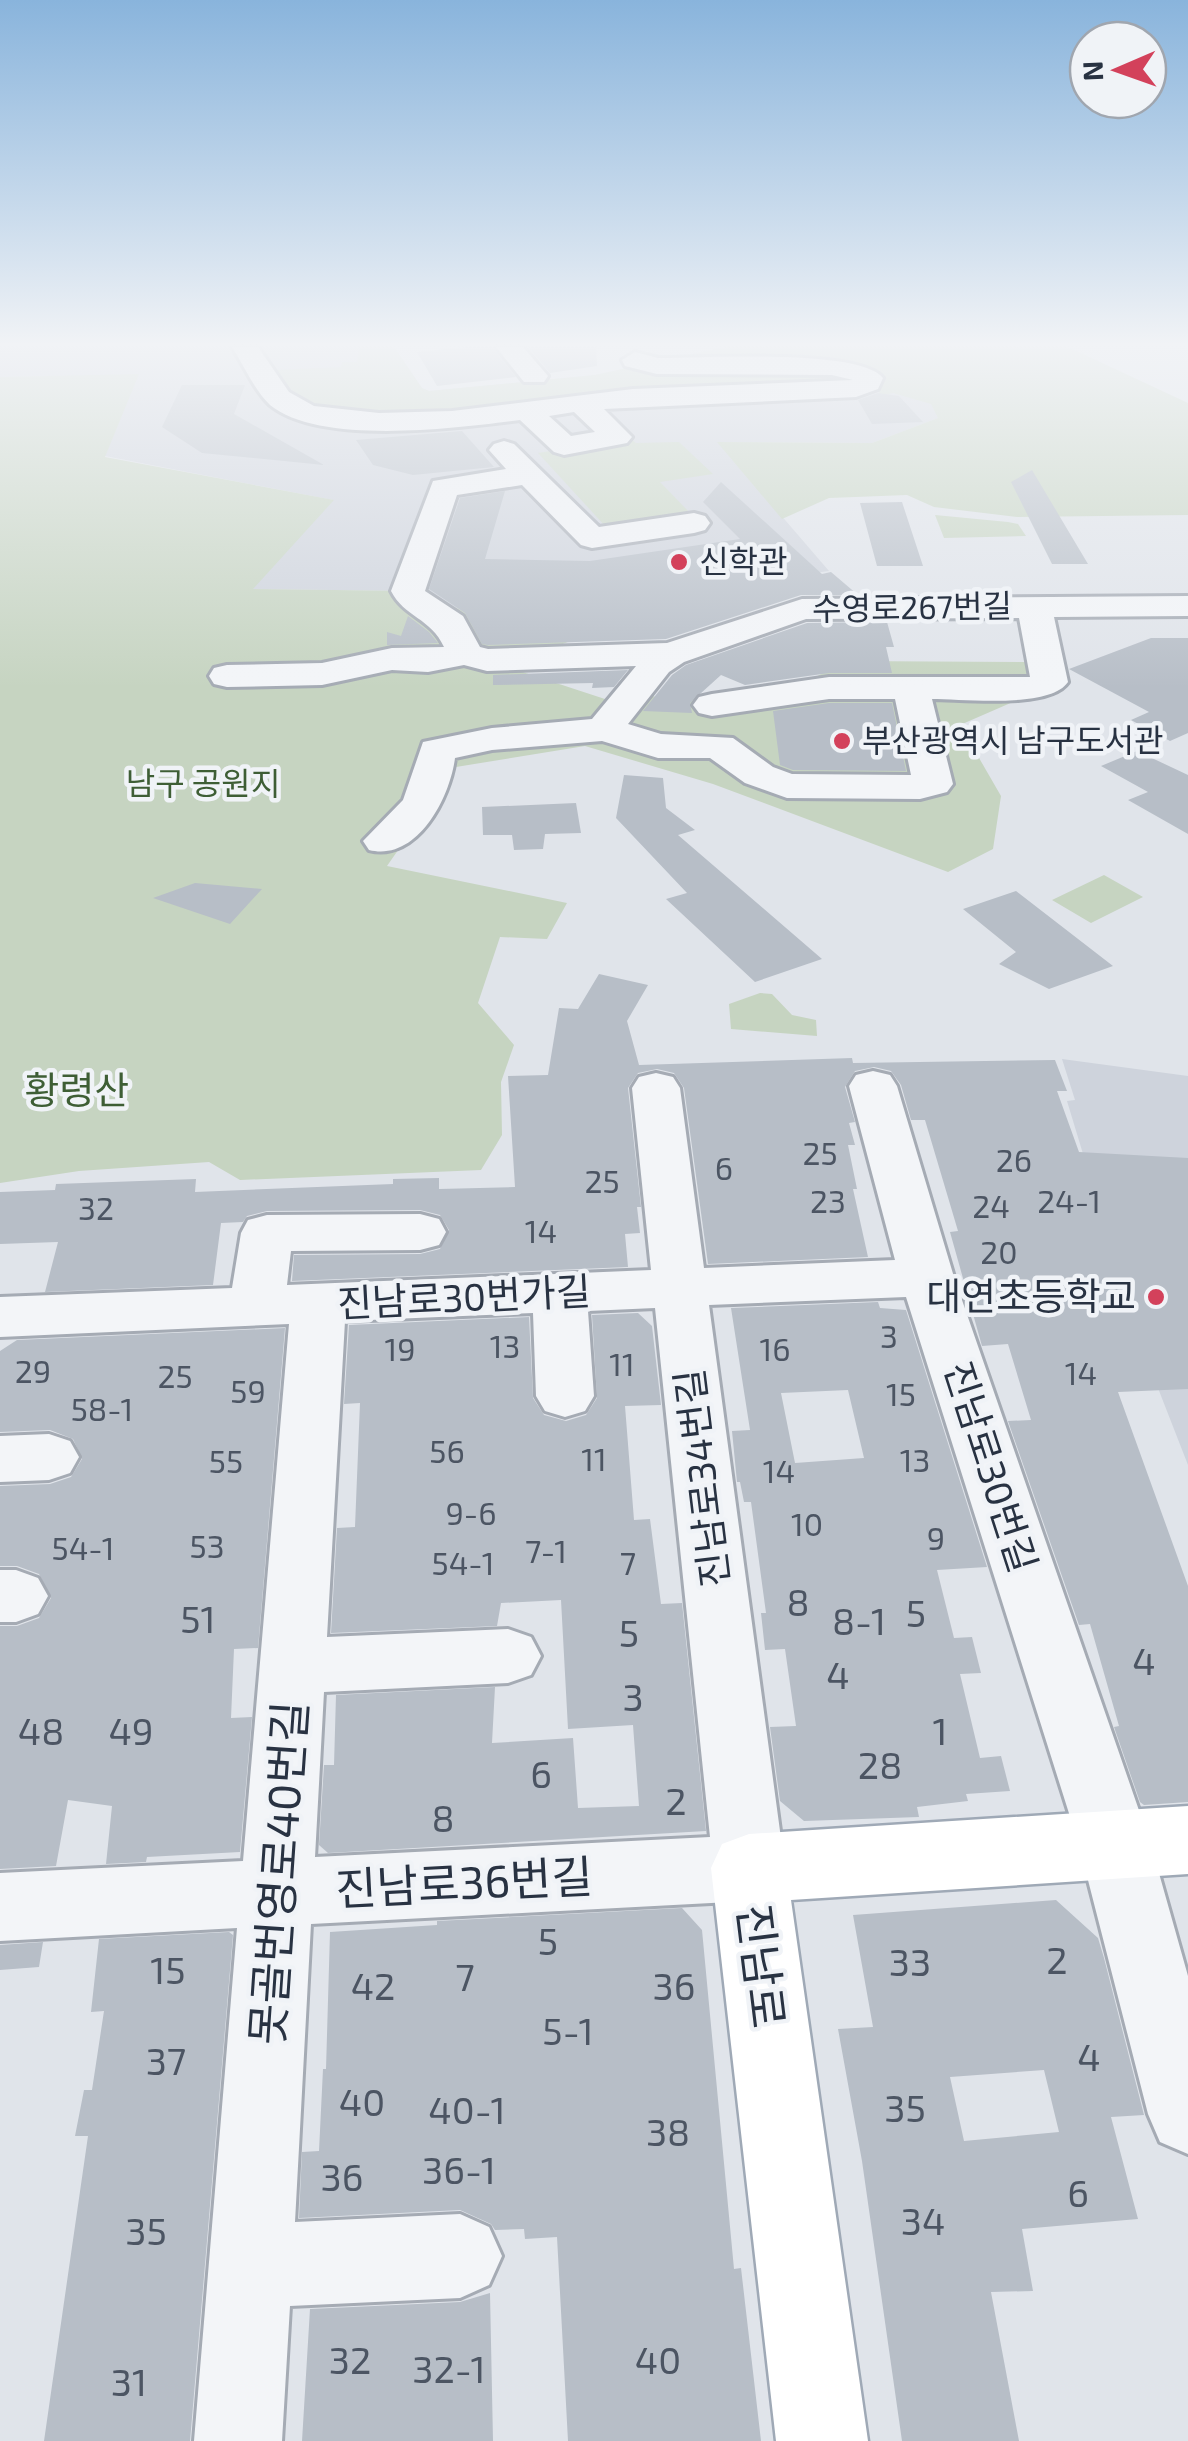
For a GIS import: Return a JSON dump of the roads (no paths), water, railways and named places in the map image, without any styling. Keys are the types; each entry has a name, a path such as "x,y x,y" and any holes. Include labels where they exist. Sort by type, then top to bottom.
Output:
{"main road":[{"name":"진남로","path":"822,2441 749,1868 1188,1840"}],"street":[{"path":"515,461 592,538 694,523"},
{"path":"464,654 451,623 408,591 444,488 529,475"},
{"name":"수영로267번길","path":"226,676 322,674 392,659 428,661 464,654 487,660 671,654 802,609 1034,606 1172,598"},
{"path":"712,705 829,688 1035,688 1050,682 1034,606"},
{"path":"310,642 342,639 358,632 371,638 374,663"},
{"path":"604,729 656,664 671,654"},
{"path":"384,840 416,814 425,800 433,786 436,750 492,739 604,729 658,746 720,746 760,775 787,786 932,784 911,688"},
{"name":"진남로30번길","path":"874,1086 927,1278 1114,1845 1188,2114"},
{"name":"진남로34번길","path":"656,1088 749,1868"},
{"name":"못골번영로40번길","path":"238,2441 294,1666 288,1305 267,1232 420,1232"},
{"name":"진남로30번가길","path":"0,1317 927,1278"},
{"path":"559,1293 566,1396"},
{"path":"294,1666 508,1656"},
{"name":"진남로36번길","path":"0,1907 749,1868"},
{"path":"250,2266 460,2256"}],"place":[{"name":"신학관","path":"679,562"},
{"name":"부산광역시 남구도서관","path":"842,741"},
{"name":"대연초등학교","path":"1156,1297"}],"park label":[{"name":"남구 공원지","path":"203,784"},
{"name":"황령산","path":"77,1091"}]}
